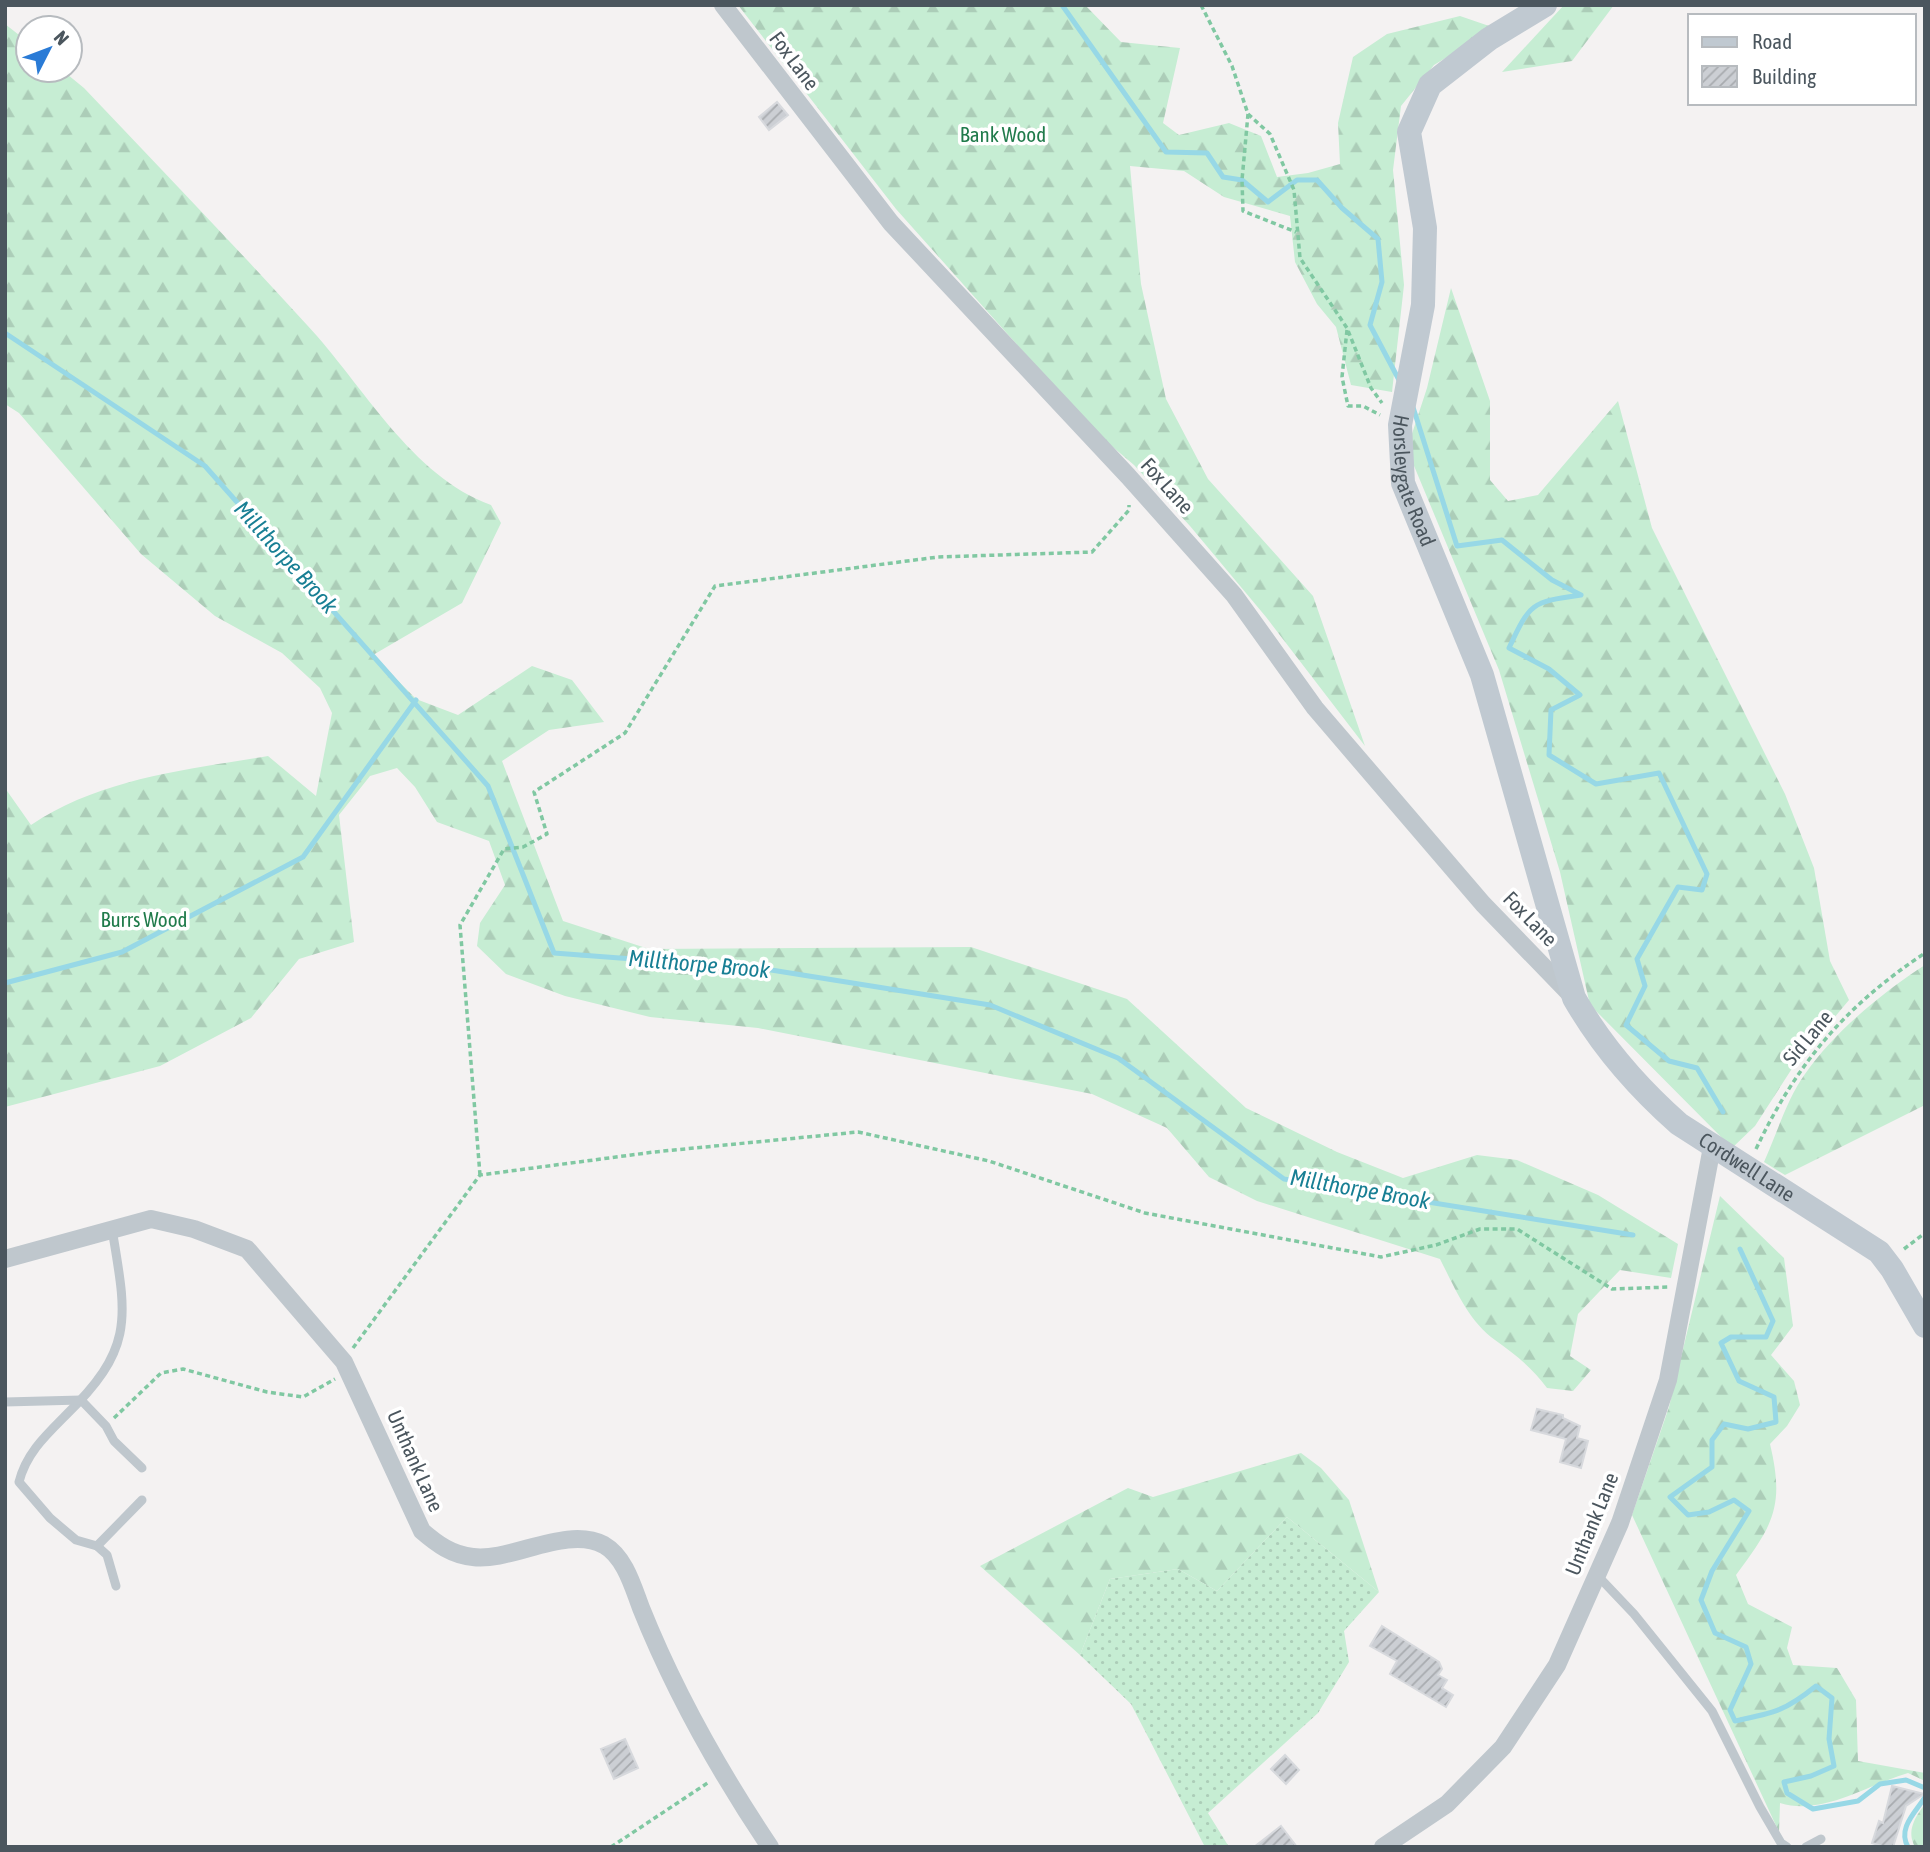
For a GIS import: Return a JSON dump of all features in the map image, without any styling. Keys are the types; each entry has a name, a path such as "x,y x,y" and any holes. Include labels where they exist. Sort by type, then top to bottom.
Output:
{"main road":[{"name":"Horsleygate Road","path":"1545,5 1489,39 1430,85 1409,132 1425,240 1423,305 1400,425 1403,483 1482,675 1574,998"},
{"name":"Cordwell Lane","path":"1574,998 1597,1038 1679,1124 1878,1252 1892,1269 1925,1326"}],"street":[{"name":"Fox Lane","path":"723,5 891,223 1234,595 1315,708 1483,904 1574,998"},
{"path":"1527,948 1554,932"},
{"name":"Unthank Lane","path":"1383,1847 1447,1804 1503,1747 1557,1665 1620,1523 1668,1380 1712,1147"},
{"name":"Unthank Lane","path":"5,1259 151,1219 194,1229 247,1249 347,1367 422,1531 445,1549 474,1558 574,1539 604,1545 626,1569 674,1683 721,1774 770,1847"}],"lane":[{"path":"112,1229 124,1303 119,1343 100,1378 24,1462 19,1482 50,1518 76,1540 97,1546 107,1555 116,1586"},
{"path":"5,1402 81,1400 106,1426 114,1441 142,1468"},
{"path":"97,1546 142,1500"},
{"path":"1597,1575 1634,1614 1712,1711 1760,1807 1781,1843 1787,1847"},
{"path":"1806,1847 1821,1839"}],"path":[{"path":"1201,5 1232,66 1248,114 1242,180 1243,211 1296,232"},
{"path":"1248,114 1270,134 1294,190 1300,258 1347,328 1371,388 1400,425"},
{"path":"1347,328 1342,377 1348,406 1363,406 1400,425"},
{"path":"106,1426 161,1373 183,1369 267,1392 303,1397 347,1367 480,1175 460,925 504,849 523,847 547,834 534,792 625,733 715,586 744,580 938,557 1092,552 1129,510 1129,502"},
{"name":"Sid Lane","path":"1747,1168 1780,1099 1827,1036 1880,982 1925,953"},
{"path":"480,1175 654,1152 858,1132 989,1161 1145,1213 1354,1252 1381,1257 1436,1245 1480,1229 1517,1229 1612,1289 1686,1286"},
{"path":"1896,1255 1925,1233"},
{"path":"611,1847 721,1774"}],"green space":[{"name":"Bank Wood","path":"738,5 1085,5 1121,42 1180,48 1163,123 1179,135 1229,123 1261,136 1277,177 1308,173 1340,164 1338,123 1353,57 1387,34 1460,16 1495,28 1434,65 1401,106 1393,170 1404,285 1392,392 1351,385 1336,327 1317,304 1295,262 1290,216 1224,197 1184,171 1130,166 1141,284 1166,399 1208,479 1313,596 1365,746 1266,617 1190,526 1134,465 1094,431 896,209"},
{"path":"1564,5 1614,5 1572,61 1502,72"},
{"name":"Burrs Wood","path":"5,24 14,31 14,84 79,84 84,88 307,325 412,451 436,473 462,491 491,505 501,523 462,603 373,655 416,699 458,715 532,666 572,680 604,722 549,730 502,761 563,921 649,949 971,947 1127,999 1246,1108 1337,1152 1403,1178 1477,1155 1517,1160 1598,1195 1678,1244 1671,1278 1620,1270 1578,1314 1570,1356 1591,1370 1573,1391 1547,1388 1523,1362 1477,1323 1440,1259 1257,1201 1209,1177 1167,1128 1092,1094 758,1028 650,1017 565,996 506,974 477,946 480,923 505,885 489,841 437,822 415,787 397,768 370,776 339,815 354,942 299,959 251,1018 160,1066 5,1107 5,788 31,825 86,796 115,786 175,772 268,756 316,796 332,713 320,688 282,653 215,616 141,554 19,413 5,404"},
{"path":"1451,288 1490,401 1490,480 1508,501 1538,495 1618,401 1652,528 1785,794 1814,868 1830,961 1849,1000 1793,1067 1755,1126 1732,1148 1590,1005 1560,872 1499,670 1407,449 1427,388"},
{"path":"1925,965 1925,1105 1785,1175 1764,1162 1793,1094 1817,1058 1860,1014"},
{"path":"1720,1196 1784,1258 1793,1326 1771,1355 1794,1381 1800,1405 1787,1426 1770,1444 1776,1500 1767,1528 1736,1575 1748,1604 1792,1627 1787,1648 1793,1665 1837,1668 1856,1700 1858,1761 1925,1773 1925,1781 1908,1773 1829,1802 1796,1806 1780,1803 1779,1832 1632,1515 1669,1407"},
{"path":"1301,1453 1321,1468 1349,1500 1379,1592 1287,1517 1217,1591 1178,1569 1110,1579 1080,1655 980,1566 1128,1488 1153,1497"},
{"path":"1287,1517 1379,1592 1344,1631 1349,1662 1318,1713 1208,1813 1229,1847 1205,1847 1131,1704 1080,1655 1110,1579 1178,1569 1217,1591"},
{"path":"1925,1804 1925,1847 1915,1847 1912,1830 1915,1819"}],"building":[{"path":"777,102 788,115 769,130 759,117"},
{"path":"1537,1409 1563,1415 1563,1418 1580,1426 1577,1438 1588,1441 1581,1468 1560,1462 1566,1439 1531,1430"},
{"path":"1382,1626 1439,1662 1442,1669 1438,1675 1447,1680 1442,1688 1453,1695 1446,1707 1390,1674 1397,1661 1370,1646"},
{"path":"625,1739 638,1768 614,1779 601,1749"},
{"path":"1285,1755 1299,1770 1286,1784 1271,1769"},
{"path":"1892,1786 1924,1794 1906,1806 1893,1847 1885,1847 1872,1843 1879,1821 1883,1823"},
{"path":"1281,1826 1297,1847 1254,1847"}],"waterway":[{"path":"1062,5 1166,152 1207,153 1223,177 1242,180 1268,202 1297,180 1317,180 1342,208 1378,239 1382,282 1370,325 1399,380"},
{"name":"Millthorpe Brook","path":"5,333 205,466 488,786 554,953 765,969 990,1005 1118,1058 1284,1179 1633,1235"},
{"path":"1412,404 1457,546 1502,540 1552,580 1581,595 1552,600 1534,607 1522,622 1509,648 1549,669 1580,695 1551,710 1549,755 1596,784 1659,773 1707,874 1702,890 1678,887 1637,959 1645,986 1626,1025 1669,1061 1697,1068 1723,1112"},
{"path":"5,983 122,952 303,857 416,700"},
{"name":"Millthorpe Brook","path":"1740,1249 1773,1321 1766,1337 1731,1337 1721,1343 1739,1381 1774,1397 1776,1422 1748,1429 1724,1424 1712,1440 1712,1467 1670,1497 1688,1515 1709,1512 1734,1500 1749,1511 1712,1571 1701,1600 1715,1633 1746,1647 1751,1664 1730,1710 1735,1721 1770,1713 1796,1701 1816,1686 1832,1698 1829,1739 1834,1766 1811,1776 1784,1782 1787,1793 1813,1809 1858,1801 1880,1784 1906,1780 1925,1788"},
{"name":"Millthorpe Brook","path":"1908,1847 1905,1840 1906,1827 1925,1797"}]}
